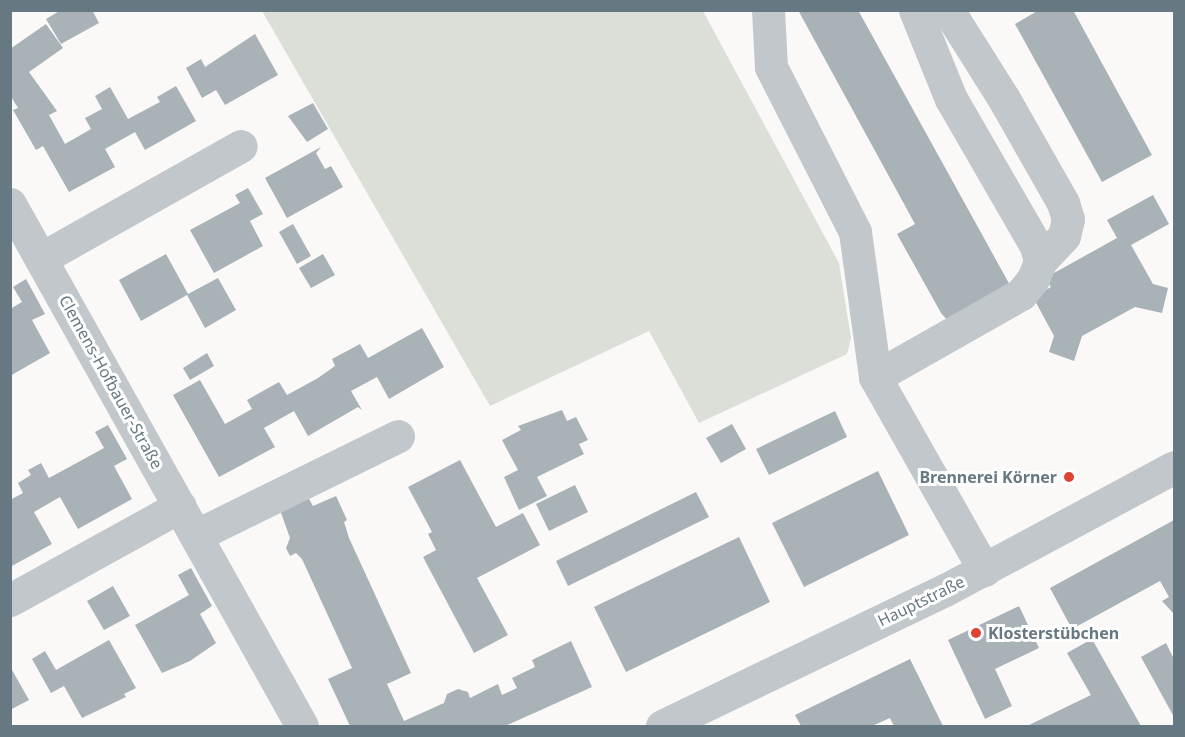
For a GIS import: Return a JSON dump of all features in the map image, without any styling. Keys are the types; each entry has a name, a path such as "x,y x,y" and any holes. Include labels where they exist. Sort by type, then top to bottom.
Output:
{"street":[{"path":"768,10 771,68 855,232 875,377 984,570"},
{"path":"915,10 951,99 1036,246 1040,262"},
{"path":"875,377 1021,294 1034,279 1040,262 1064,236 1068,219 1063,203 1004,99 948,10"},
{"path":"42,258 241,146"},
{"name":"Clemens-Hofbauer-Straße","path":"10,204 302,726"},
{"path":"197,535 398,436"},
{"name":"Hauptstraße","path":"662,726 984,570 1174,468"},
{"path":"10,600 180,506"}],"shaded area":[{"path":"262,11 703,11 839,263 851,338 847,354 699,423 649,331 490,406"}],"building":[{"path":"61,10 92,10 99,23 61,44 46,19"},
{"path":"798,10 858,10 1011,287 949,322 941,313 897,234 915,224"},
{"path":"1039,10 1073,10 1152,155 1102,182 1015,24"},
{"path":"46,24 63,48 29,72 57,111 49,115 65,144 91,129 85,118 102,109 95,96 110,87 128,119 160,102 157,97 176,86 196,121 145,150 135,132 105,149 115,167 69,192 43,146 36,150 13,110 18,108 10,95 10,49"},
{"path":"255,34 278,75 225,105 216,90 202,98 186,68 201,59 205,67"},
{"path":"313,103 328,129 307,142 288,116"},
{"path":"321,147 316,153 325,169 331,166 343,187 287,218 265,178"},
{"path":"248,188 263,214 250,221 263,246 214,273 190,230 240,203 235,195"},
{"path":"1153,195 1169,224 1131,245 1153,284 1168,288 1162,313 1135,307 1082,336 1074,361 1049,352 1054,336 1033,297 1051,287 1045,278 1117,238 1107,220"},
{"path":"293,224 311,256 297,264 279,232"},
{"path":"166,254 188,294 218,278 236,310 205,328 187,295 141,321 119,280"},
{"path":"323,254 335,275 311,288 299,268"},
{"path":"26,279 45,314 32,320 50,353 10,376 10,309 22,302 13,287"},
{"path":"422,328 444,367 389,399 377,377 351,391 362,410 358,407 308,436 294,411 264,428 275,447 219,477 173,395 200,380 225,424 252,409 247,400 279,382 287,395 318,378 335,366 332,359 360,344 368,358"},
{"path":"207,353 214,366 190,380 183,368"},
{"path":"562,410 567,421 576,417 588,440 579,444 584,454 537,477 547,496 519,510 504,477 518,470 502,440 521,430 518,426"},
{"path":"835,411 847,437 769,475 756,449"},
{"path":"732,424 746,449 721,463 706,438"},
{"path":"108,425 127,459 114,466 132,499 78,529 60,497 34,512 52,544 10,567 10,500 23,493 18,483 31,475 28,470 41,463 49,478 104,448 95,432"},
{"path":"460,460 496,527 523,513 540,545 477,578 508,635 474,653 423,557 436,550 428,534 432,532 408,487"},
{"path":"878,471 909,535 804,587 772,523"},
{"path":"575,485 588,512 549,531 536,504"},
{"path":"696,492 709,517 568,586 556,561"},
{"path":"336,496 347,520 344,522 349,538 411,673 387,684 404,721 444,703 447,694 458,689 468,692 470,698 498,684 502,695 517,688 512,678 535,667 532,660 571,641 592,687 505,726 350,726 328,679 352,668 302,559 296,553 290,556 286,548 290,538 280,510 308,497 313,506"},
{"path":"1174,520 1174,614 1162,601 1169,597 1160,581 1072,629 1050,588"},
{"path":"739,537 770,602 626,672 594,607"},
{"path":"191,568 212,606 200,614 216,643 190,661 162,673 135,625 189,595 178,575"},
{"path":"113,586 130,616 104,630 87,601"},
{"path":"1019,606 1039,648 995,669 1012,706 985,719 948,640"},
{"path":"1092,639 1141,726 1027,726 1091,695 1067,653"},
{"path":"109,640 136,688 124,694 126,697 82,718 64,686 51,693 32,659 45,651 56,670"},
{"path":"1166,643 1174,659 1174,717 1141,657"},
{"path":"910,659 943,726 894,726 890,718 872,726 801,726 795,715"},
{"path":"12,670 29,700 10,710 10,671"}],"place":[{"name":"Brennerei Körner","path":"1069,477"},
{"name":"Klosterstübchen","path":"976,633"}]}
